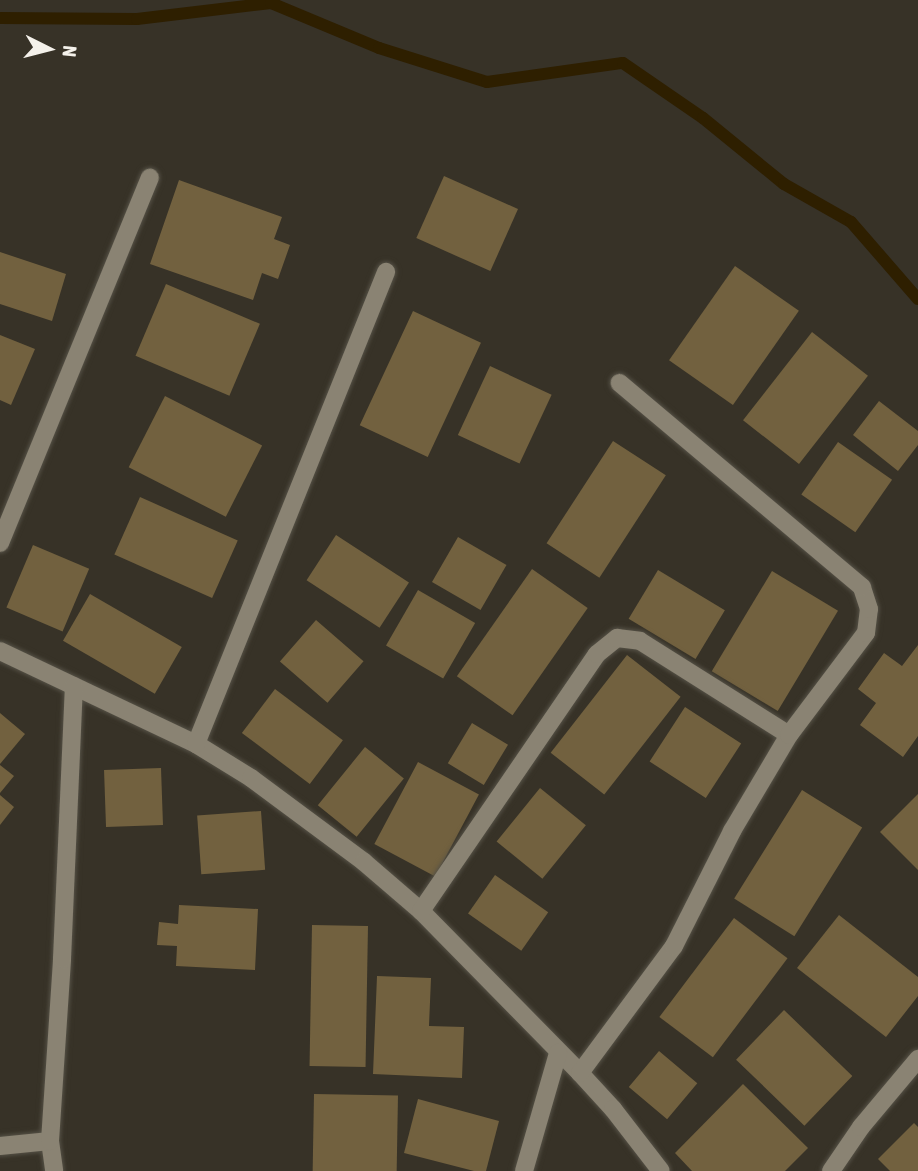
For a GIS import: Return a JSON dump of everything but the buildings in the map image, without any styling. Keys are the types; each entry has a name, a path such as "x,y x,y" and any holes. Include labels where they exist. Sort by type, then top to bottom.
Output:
{"street":[{"path":"0,543 150,178"},
{"path":"196,744 386,272"},
{"path":"580,1073 674,946 732,831 789,735 866,633 869,609 862,587 811,547 620,383"},
{"path":"421,911 597,654 617,638 640,641 789,735"},
{"path":"0,651 196,744 251,779 354,854 421,911 580,1073 613,1109 662,1171"},
{"path":"54,1171 50,1140 62,959 74,686"},
{"path":"524,1171 558,1053"},
{"path":"831,1171 861,1127 918,1059"},
{"path":"0,1146 50,1140"}],"waterway":[{"path":"0,18 137,19 271,3 379,48 487,82 623,63 703,118 784,184 851,222 918,299"}]}
